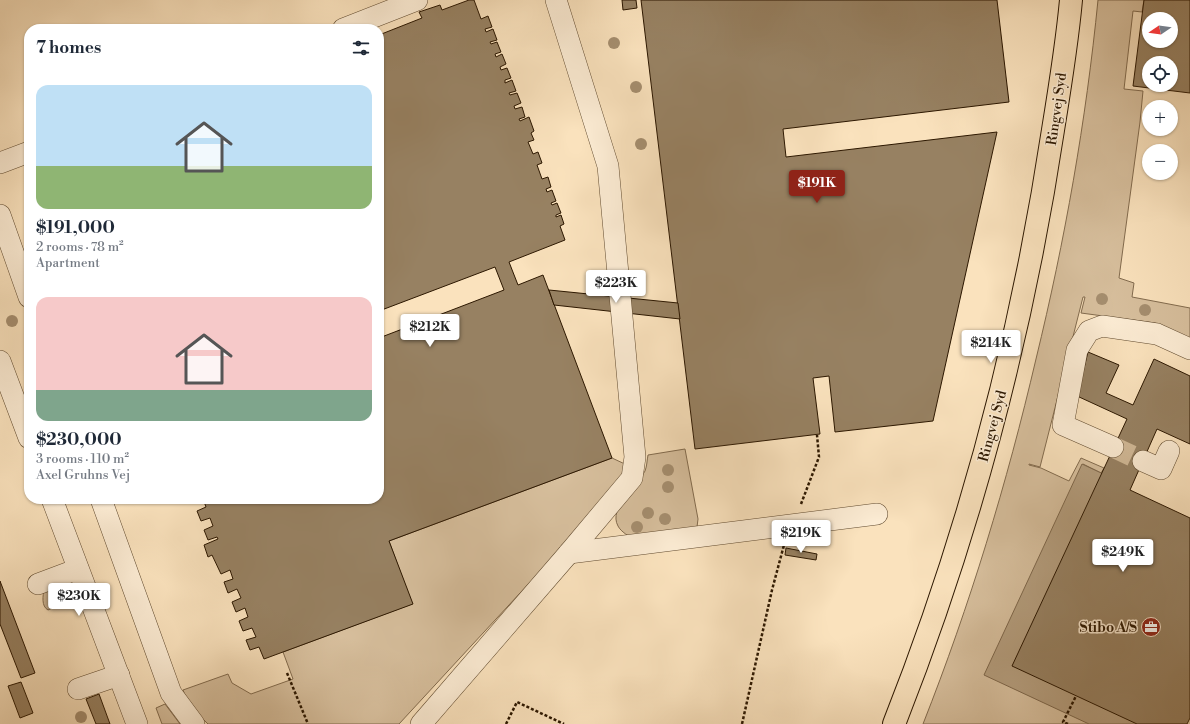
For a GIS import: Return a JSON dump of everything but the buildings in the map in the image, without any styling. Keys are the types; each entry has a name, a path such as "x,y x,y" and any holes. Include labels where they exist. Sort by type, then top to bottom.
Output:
{"main road":[{"name":"Ringvej Syd","path":"894,724 920,656 962,533 1000,398 1021,311 1043,196 1071,0"}],"street":[{"path":"356,24 417,0"},
{"path":"421,724 632,478 635,457 608,166 556,0"},
{"path":"0,163 24,154"},
{"path":"0,215 24,283"},
{"path":"1113,447 1063,425 1077,350 1089,331 1102,326 1157,334 1190,349"},
{"path":"0,361 24,425"},
{"path":"1143,461 1161,469 1169,451"},
{"path":"54,504 137,724"},
{"path":"103,504 170,693 194,724"},
{"path":"569,553 877,514"},
{"path":"38,584 78,569"},
{"path":"78,689 118,675"}],"path":[{"path":"742,724 782,550 819,457 817,434"},
{"path":"287,673 308,724"},
{"path":"1068,724 1063,722 1076,696"},
{"path":"506,724 517,702 564,724"}],"shaded area":[{"path":"1098,0 1144,0 1142,12 1133,11 1124,89 1143,92 1119,278 1134,283 1132,297 1190,308 1190,339 1155,323 1081,313 1085,297 1083,297 1040,467 1029,464 1069,481 1081,458 1104,468 1101,473 1083,464 1089,724 923,724 972,589 1000,498 1025,405 1065,225 1081,135"},
{"path":"685,449 698,519 697,527 634,540 619,528 616,519 617,512 625,497 645,471 648,455"},
{"path":"612,458 627,465 625,472 545,566 399,724 208,724 187,700 183,690 228,674 232,683 251,694 293,679 283,652 412,604 389,541"},
{"path":"1082,464 1114,479 1137,724 1089,724 984,675"},
{"path":"62,582 69,600 48,610 43,603 44,589"},
{"path":"165,704 180,724 162,724 156,708"}],"tunnel":[{"path":"1113,447 1143,461"}],"place":[{"name":"Stibo A/S","path":"1151,627"}]}
